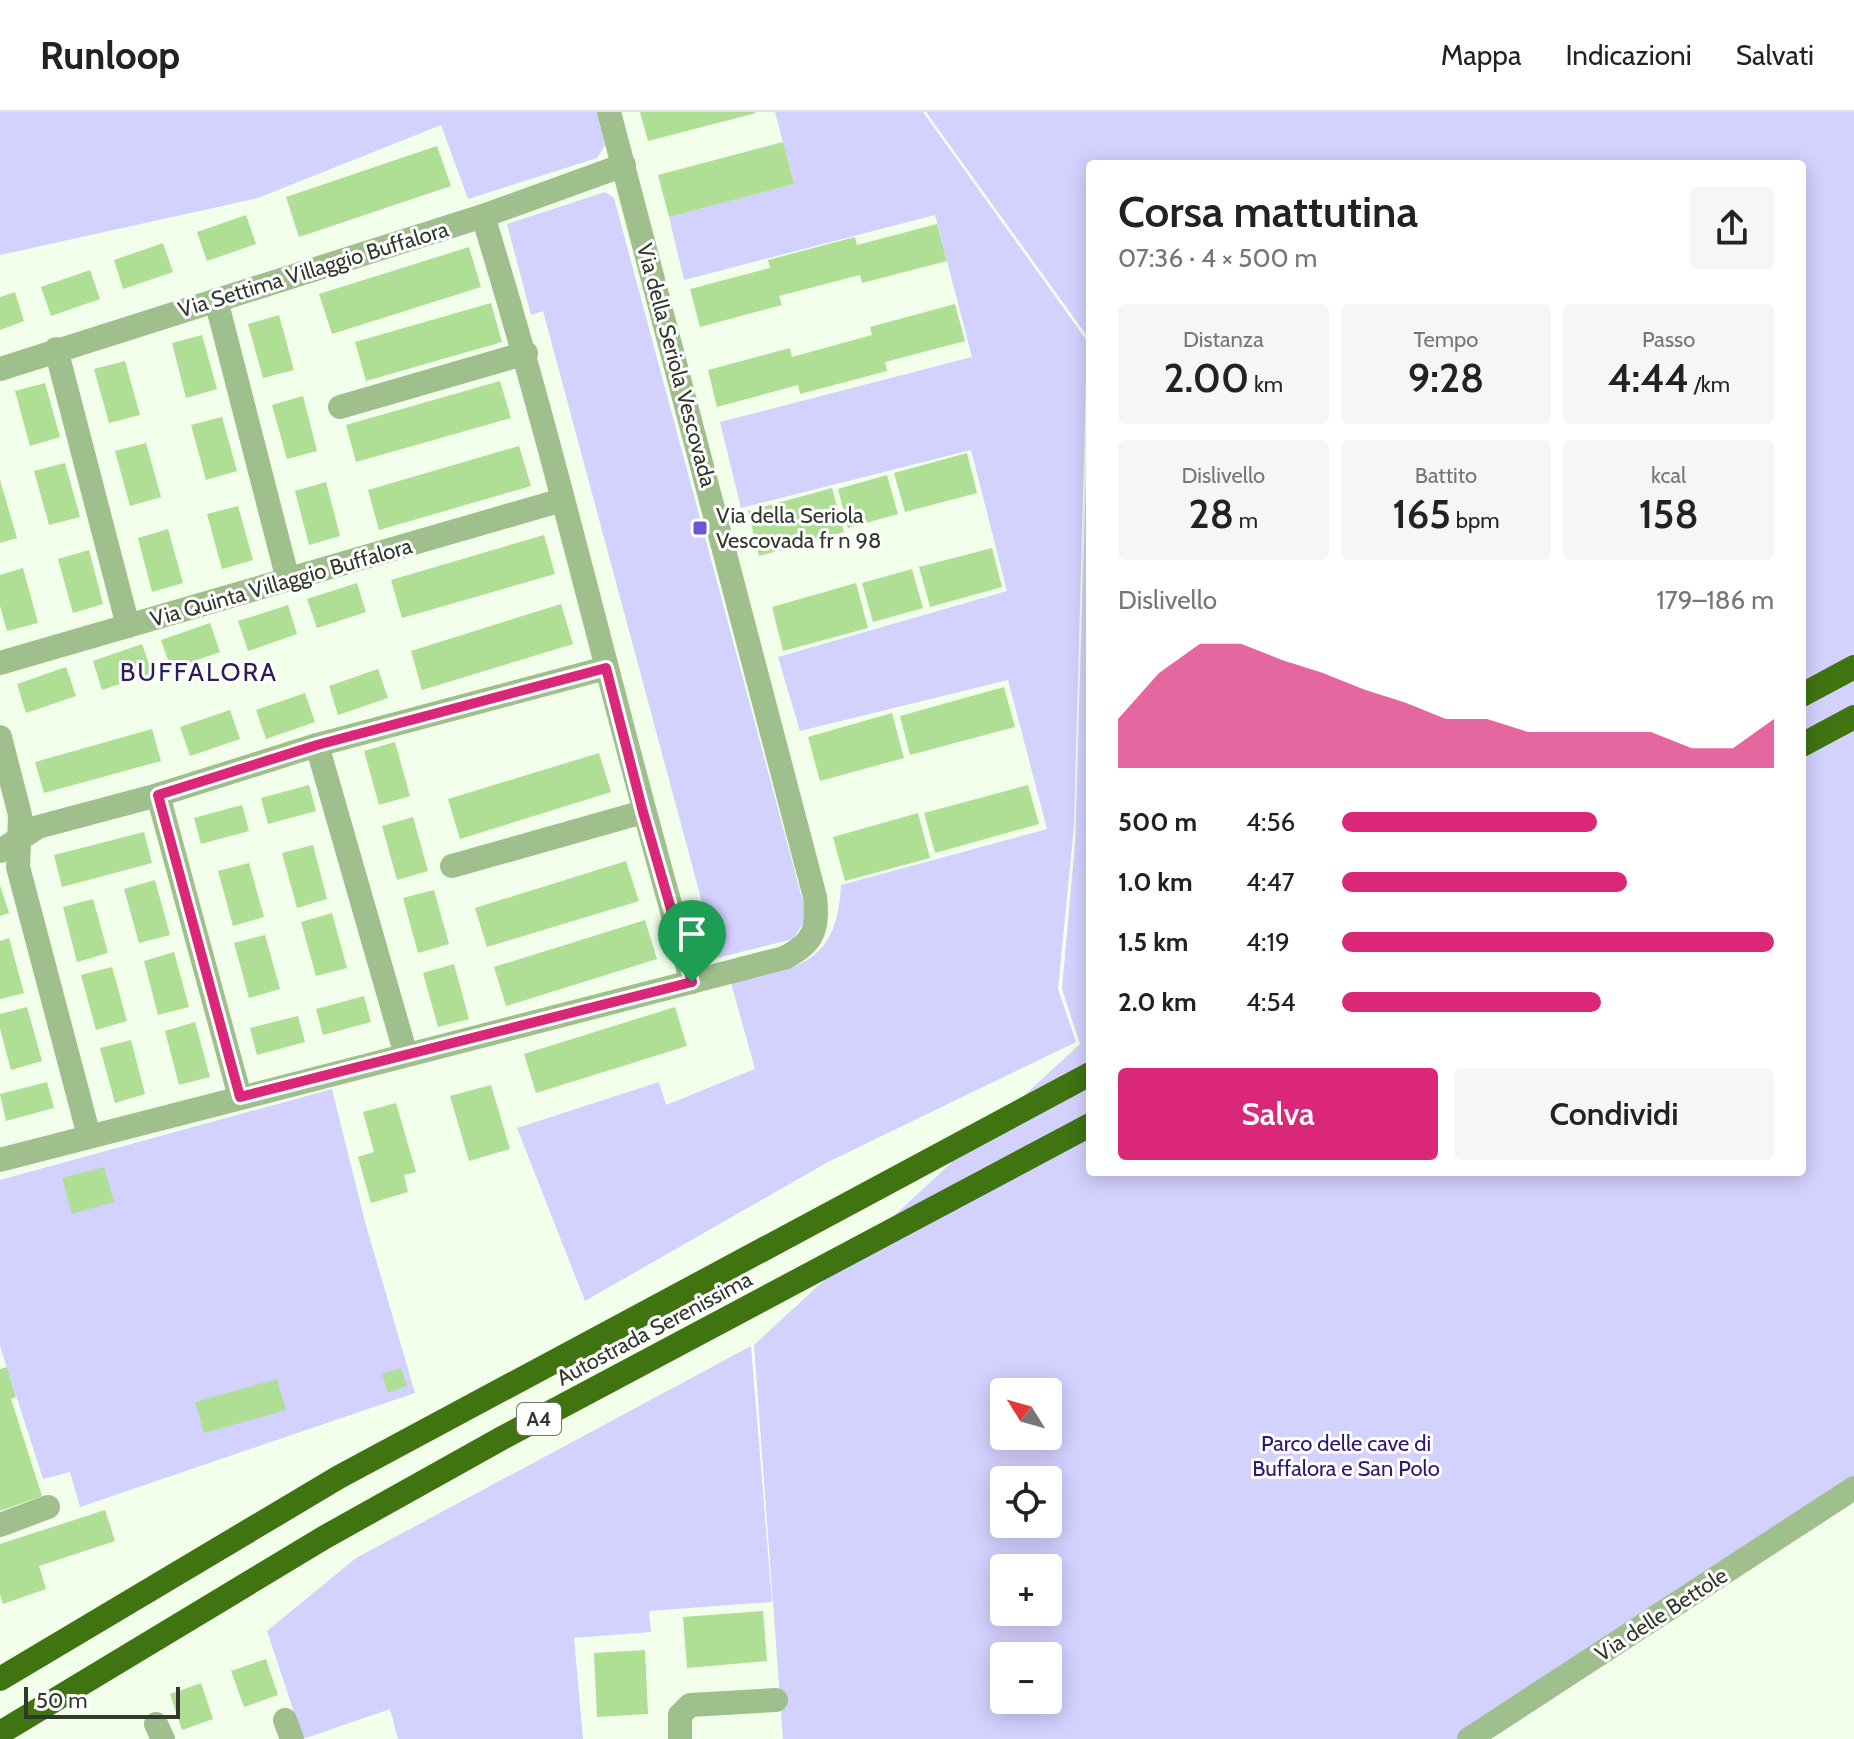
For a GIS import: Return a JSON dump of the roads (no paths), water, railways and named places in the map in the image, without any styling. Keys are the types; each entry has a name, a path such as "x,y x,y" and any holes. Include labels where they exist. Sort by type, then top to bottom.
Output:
{"highway":[{"path":"1806,693 1854,667"},
{"path":"1806,743 1854,717"},
{"name":"Autostrada Serenissima","path":"0,1679 339,1477 1086,1076"},
{"name":"Autostrada Serenissima","path":"0,1733 325,1537 1086,1127"}],"street":[{"name":"Via della Seriola Vescovada","path":"0,1160 784,958 800,950 812,937 818,921 815,897 609,112"},
{"name":"Via Settima Villaggio Buffalora","path":"0,369 483,216 624,165"},
{"path":"483,216 526,353 643,812 692,982"},
{"path":"216,300 288,580"},
{"path":"56,349 128,626"},
{"path":"340,407 526,353"},
{"name":"Via Quinta Villaggio Buffalora","path":"0,663 562,500"},
{"path":"9,845 38,827 158,795 317,745 606,668"},
{"path":"0,737 20,815 9,845 18,867 89,1136"},
{"path":"317,745 406,1055"},
{"path":"158,795 240,1097"},
{"path":"452,866 643,812"},
{"name":"Via delle Bettole","path":"1469,1739 1854,1488"},
{"path":"0,1525 48,1507"},
{"path":"680,1739 680,1715 690,1705 776,1700"}],"place":[{"name":"Via della Seriola Vescovada fr n 98","path":"700,528"}],"district":[{"name":"BUFFALORA","path":"199,672"}],"park label":[{"name":"Parco delle cave di Buffalora e San Polo","path":"1346,1456"}]}
